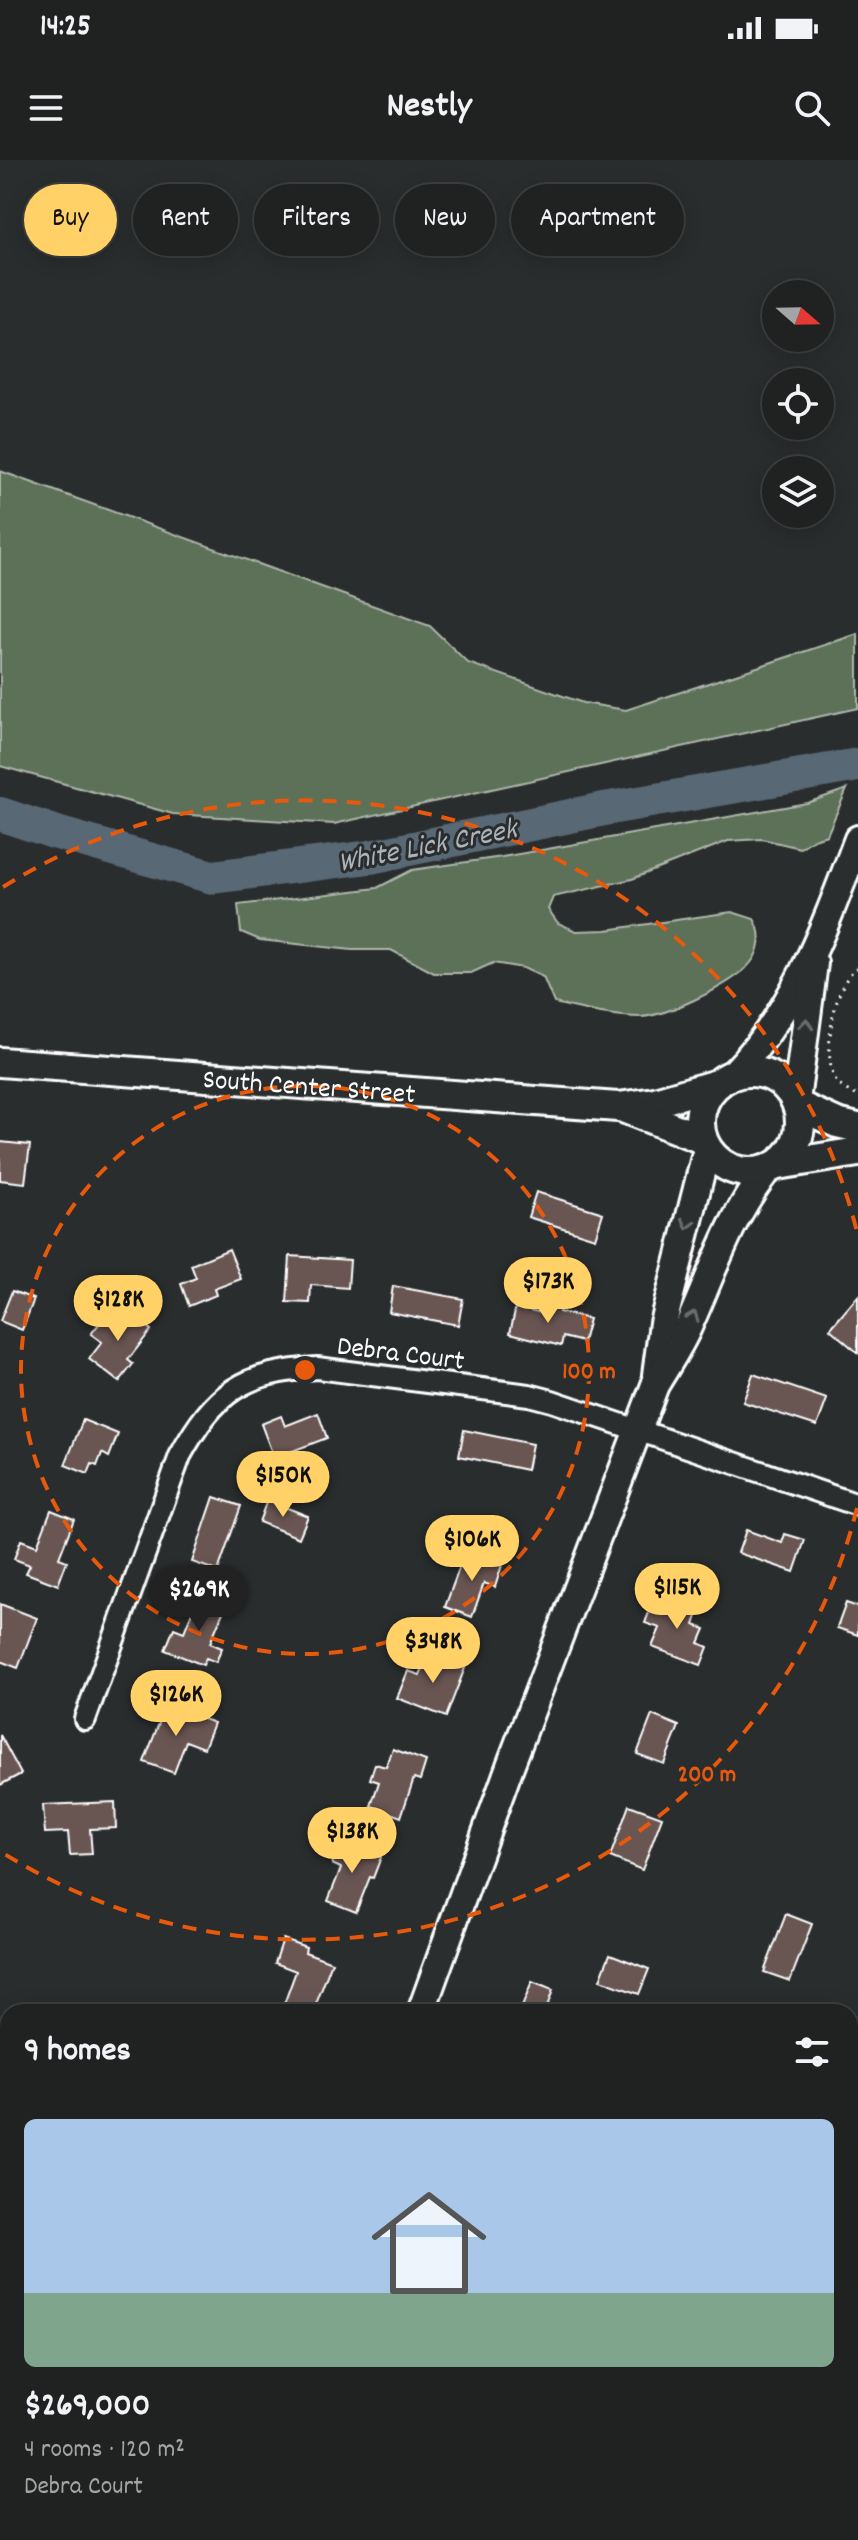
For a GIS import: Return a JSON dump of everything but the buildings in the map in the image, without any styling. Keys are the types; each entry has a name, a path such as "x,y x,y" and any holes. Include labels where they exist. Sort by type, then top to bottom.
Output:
{"main road":[{"name":"South Center Street","path":"0,1062 618,1107 655,1102 724,1079"},
{"path":"772,1167 790,1153 798,1138 800,1122 796,1103 773,1077 753,1072 724,1079 707,1095 699,1124 704,1144 723,1165 733,1170 756,1173 772,1167 858,1152"},
{"path":"796,1103 837,1123 858,1128"},
{"name":"South Center Street","path":"618,1107 704,1144"}],"street":[{"path":"724,1079 767,1036 816,948 858,839"},
{"path":"796,1103 816,948"},
{"path":"655,1385 663,1323 704,1144"},
{"path":"424,2004 510,1766 655,1385 688,1327 732,1223 772,1167"},
{"name":"Debra Court","path":"85,1719 180,1456 197,1424 214,1406 240,1384 258,1376 291,1369 317,1368 529,1395 858,1505"}],"path":[{"path":"858,968 851,971 844,981 835,1010 829,1061 835,1081 858,1096"}],"green space":[{"path":"0,471 430,626 468,663 583,703 626,710 858,634 858,708 334,824 173,814 0,766"},
{"path":"847,789 827,835 800,848 762,839 728,841 632,879 553,897 548,909 558,923 576,931 606,930 732,912 754,919 759,932 759,945 755,957 746,968 725,984 665,1012 640,1017 619,1016 554,1003 543,977 523,968 493,963 471,973 434,973 391,950 352,950 260,940 241,932 238,905 377,888 412,870 807,803"}],"waterway":[{"name":"White Lick Creek","path":"0,814 212,877 370,857 604,809 858,765"}]}
